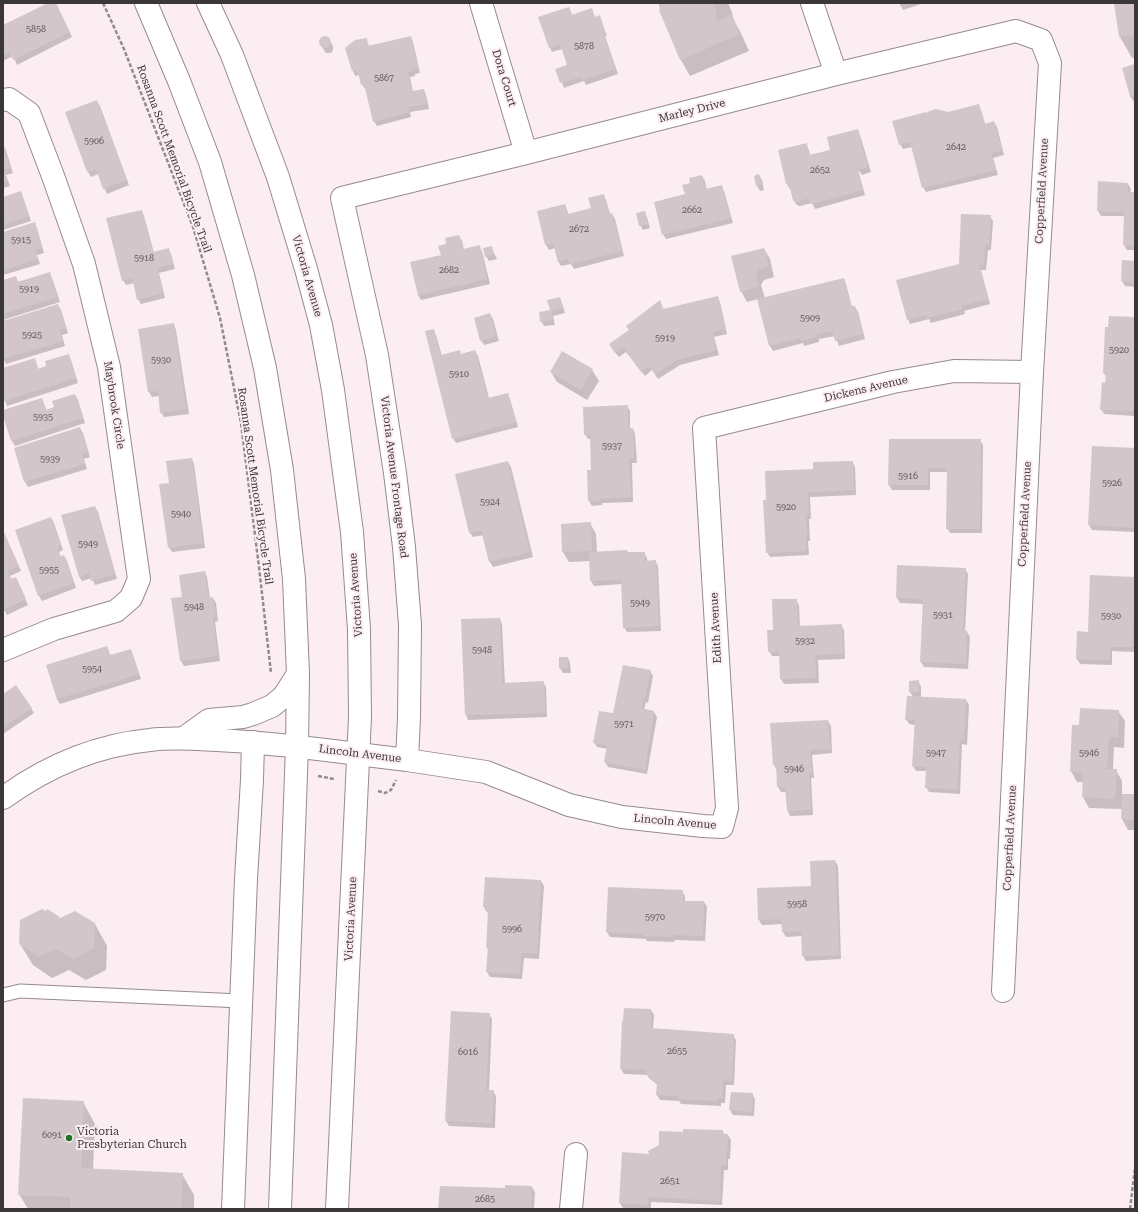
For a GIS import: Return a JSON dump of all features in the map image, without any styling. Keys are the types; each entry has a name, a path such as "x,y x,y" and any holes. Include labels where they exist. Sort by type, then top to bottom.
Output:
{"street":[{"path":"146,3 179,81 210,162 244,275 263,360 282,470 294,579 298,674 297,747 280,1209"},
{"name":"Victoria Avenue","path":"208,3 232,55 278,176 306,269 321,325 333,390 352,532 359,629 360,717 337,1209"},
{"name":"Dora Court","path":"481,3 526,153"},
{"path":"812,3 836,74"},
{"name":"Marley Drive","path":"342,198 836,74 1016,31 1041,40"},
{"name":"Copperfield Avenue","path":"1003,991 1032,372 1050,63 1041,40"},
{"name":"Maybrook Circle","path":"3,100 9,99 29,113 84,264 109,367 139,579 131,598 116,611 54,628 3,650"},
{"name":"Victoria Avenue Frontage Road","path":"342,198 377,355 395,473 403,539 410,625 407,760"},
{"name":"Dickens Avenue","path":"704,428 893,382 954,371 1032,372"},
{"name":"Edith Avenue","path":"704,428 727,808 722,827"},
{"path":"184,738 209,720 243,717 272,706 284,696 298,674"},
{"name":"Lincoln Avenue","path":"3,798 52,768 82,755 113,746 150,740 184,738 253,742 407,760 486,772 569,804 622,817 722,827"},
{"path":"233,1209 253,742"},
{"path":"571,1209 576,1154"}],"lane":[{"path":"3,995 20,991 241,1001"}],"path":[{"name":"Rosanna Scott Memorial Bicycle Trail","path":"103,3 124,49 188,213 220,318 241,423 271,672 270,680"},
{"path":"296,773 333,779 385,794 391,790 407,760"},
{"path":"1130,1209 1135,1168"}],"building":[{"path":"48,3 56,3 70,32 13,60 9,52 3,55 3,25"},
{"path":"658,3 713,3 717,13 715,15 718,21 732,14 740,34 680,60 659,10"},
{"path":"1114,3 1135,3 1135,35 1119,37"},
{"path":"569,7 572,15 592,8 595,17 600,15 605,31 603,31 616,69 582,80 581,77 560,83 555,69 567,65 560,44 549,48 538,17"},
{"path":"323,36 327,36 331,42 327,48 323,48 319,44 319,40"},
{"path":"411,36 418,68 412,69 413,71 408,72 412,91 424,89 427,104 408,107 409,112 373,122 364,84 361,85 358,72 355,70 352,71 345,48 355,40 367,38 368,46"},
{"path":"1135,64 1135,95 1130,96 1122,68"},
{"path":"97,100 127,180 103,189 96,169 87,172 65,112"},
{"path":"979,104 985,124 994,121 1002,150 991,153 996,170 922,188 910,142 899,145 892,121 927,113 936,109 948,112"},
{"path":"858,129 864,153 854,156 863,190 811,204 809,198 796,202 793,200 789,184 786,184 778,150 807,143 809,155 830,150 827,137"},
{"path":"3,143 11,168 4,170 8,181 3,182"},
{"path":"865,154 868,167 858,170 854,156"},
{"path":"759,174 762,185 756,186 754,176"},
{"path":"702,175 706,189 722,185 731,218 662,235 654,202 685,194 682,185 690,183 689,178"},
{"path":"1098,181 1128,183 1128,192 1135,192 1135,246 1123,245 1124,212 1097,211"},
{"path":"21,191 29,216 3,224 3,197"},
{"path":"604,194 609,214 612,213 622,251 570,264 568,259 558,262 553,243 545,245 537,211 565,204 568,214 591,208 588,198"},
{"path":"142,210 153,252 169,248 173,264 157,268 163,293 137,300 132,278 122,281 106,218"},
{"path":"645,211 648,224 639,226 636,213"},
{"path":"961,214 991,215 989,245 985,245 984,265 979,265 988,299 962,306 962,309 927,318 926,315 907,320 896,280 959,264"},
{"path":"35,222 42,248 35,250 38,259 3,270 3,232"},
{"path":"459,235 463,249 480,245 487,279 418,295 410,262 441,255 438,246 446,244 445,238"},
{"path":"492,246 494,254 485,257 483,248"},
{"path":"764,248 769,266 758,269 756,274 759,286 740,292 731,256"},
{"path":"1122,260 1135,261 1135,282 1121,281"},
{"path":"50,272 57,297 3,314 3,280 16,276 18,282"},
{"path":"844,278 851,306 855,306 863,334 835,341 832,331 816,334 817,337 801,341 800,338 769,346 757,299"},
{"path":"718,296 725,329 712,332 716,350 677,360 655,374 649,366 641,372 623,347 615,353 609,344 629,330 626,326 660,300 663,309"},
{"path":"560,297 563,308 551,311 553,320 540,322 539,312 550,310 547,300"},
{"path":"58,304 66,328 60,330 63,341 3,359 3,321"},
{"path":"490,313 496,336 480,341 474,318"},
{"path":"1109,316 1135,317 1135,411 1100,410 1102,382 1105,383 1106,373 1103,373 1105,327 1108,327"},
{"path":"174,323 186,409 160,413 158,391 148,392 138,329"},
{"path":"434,329 441,355 460,350 461,354 475,350 488,398 508,393 516,422 452,439 425,331"},
{"path":"562,351 593,369 581,390 550,372"},
{"path":"69,354 76,378 4,401 3,368 35,358 38,369 46,366 45,361"},
{"path":"75,394 83,418 11,441 3,416 3,410 42,398 46,410 54,407 52,401"},
{"path":"628,405 628,428 633,428 634,458 629,458 631,497 588,501 587,470 591,470 590,435 584,435 583,407"},
{"path":"80,427 88,452 82,454 85,464 24,482 14,448"},
{"path":"889,439 981,439 980,529 946,529 947,468 928,468 928,485 888,485"},
{"path":"1092,446 1135,448 1135,528 1088,525"},
{"path":"192,458 203,543 168,548 159,484 169,483 166,461"},
{"path":"508,461 530,552 489,562 481,530 469,533 455,474"},
{"path":"853,461 854,490 808,492 809,514 806,514 806,551 766,553 763,500 766,500 765,471 813,469 813,462"},
{"path":"95,506 115,574 91,581 89,573 79,577 61,515"},
{"path":"51,517 61,545 57,547 60,557 64,555 74,583 38,596 15,530"},
{"path":"591,522 592,551 562,552 561,524"},
{"path":"3,530 19,566 8,571 11,579 16,577 26,599 3,610"},
{"path":"627,550 628,552 645,552 645,561 656,560 659,626 623,628 621,580 590,581 589,552"},
{"path":"897,565 966,568 963,630 967,631 966,664 920,662 923,599 896,598"},
{"path":"205,571 209,598 213,597 216,617 213,617 218,656 180,661 171,598 182,597 179,575"},
{"path":"1090,575 1135,577 1133,647 1110,647 1110,660 1076,659 1077,631 1088,632"},
{"path":"772,599 797,599 798,626 842,624 843,654 815,655 816,678 780,679 779,651 768,652 767,630 773,630"},
{"path":"500,618 502,683 544,681 545,713 465,715 461,619"},
{"path":"107,646 110,655 131,649 139,674 57,699 46,665"},
{"path":"559,657 568,657 568,668 559,668"},
{"path":"623,665 651,670 645,698 641,708 654,711 645,770 604,762 607,745 593,743 599,711 613,713"},
{"path":"919,680 919,692 909,692 909,681"},
{"path":"16,685 32,708 3,727 3,694"},
{"path":"907,696 966,699 964,740 960,740 957,789 925,788 926,767 912,766 915,720 905,720"},
{"path":"1080,708 1119,710 1118,738 1109,737 1107,769 1117,769 1115,799 1082,797 1083,773 1070,772 1072,725 1079,725"},
{"path":"828,720 830,749 810,750 812,773 809,773 811,810 787,811 785,787 777,787 776,765 773,765 770,723"},
{"path":"1122,794 1135,794 1135,820 1121,819"},
{"path":"835,860 839,955 802,956 801,931 782,932 781,919 758,920 757,888 811,886 810,861"},
{"path":"485,877 541,880 537,954 521,953 520,974 486,972 488,911 485,910 485,907 483,907"},
{"path":"608,887 683,890 683,901 704,901 703,936 643,936 643,934 606,932"},
{"path":"42,909 46,911 47,909 60,917 58,919 75,911 95,923 94,948 73,959 56,949 39,957 19,944 20,920"},
{"path":"624,1008 651,1009 651,1028 734,1034 732,1081 723,1080 722,1099 718,1098 718,1101 678,1099 678,1096 656,1095 657,1083 645,1073 647,1070 620,1069"},
{"path":"451,1011 490,1013 486,1090 494,1090 492,1123 445,1121"},
{"path":"731,1092 753,1093 752,1112 729,1110"},
{"path":"23,1098 84,1101 81,1168 183,1173 181,1209 70,1209 70,1197 18,1195"},
{"path":"683,1129 723,1130 723,1134 728,1134 726,1165 721,1165 720,1201 648,1197 648,1205 619,1203 622,1152 649,1154 648,1151 659,1145 659,1131 683,1132"},
{"path":"505,1185 532,1186 531,1209 438,1209 440,1186 505,1188"}],"place":[{"name":"Victoria Presbyterian Church","path":"69,1138"}]}
